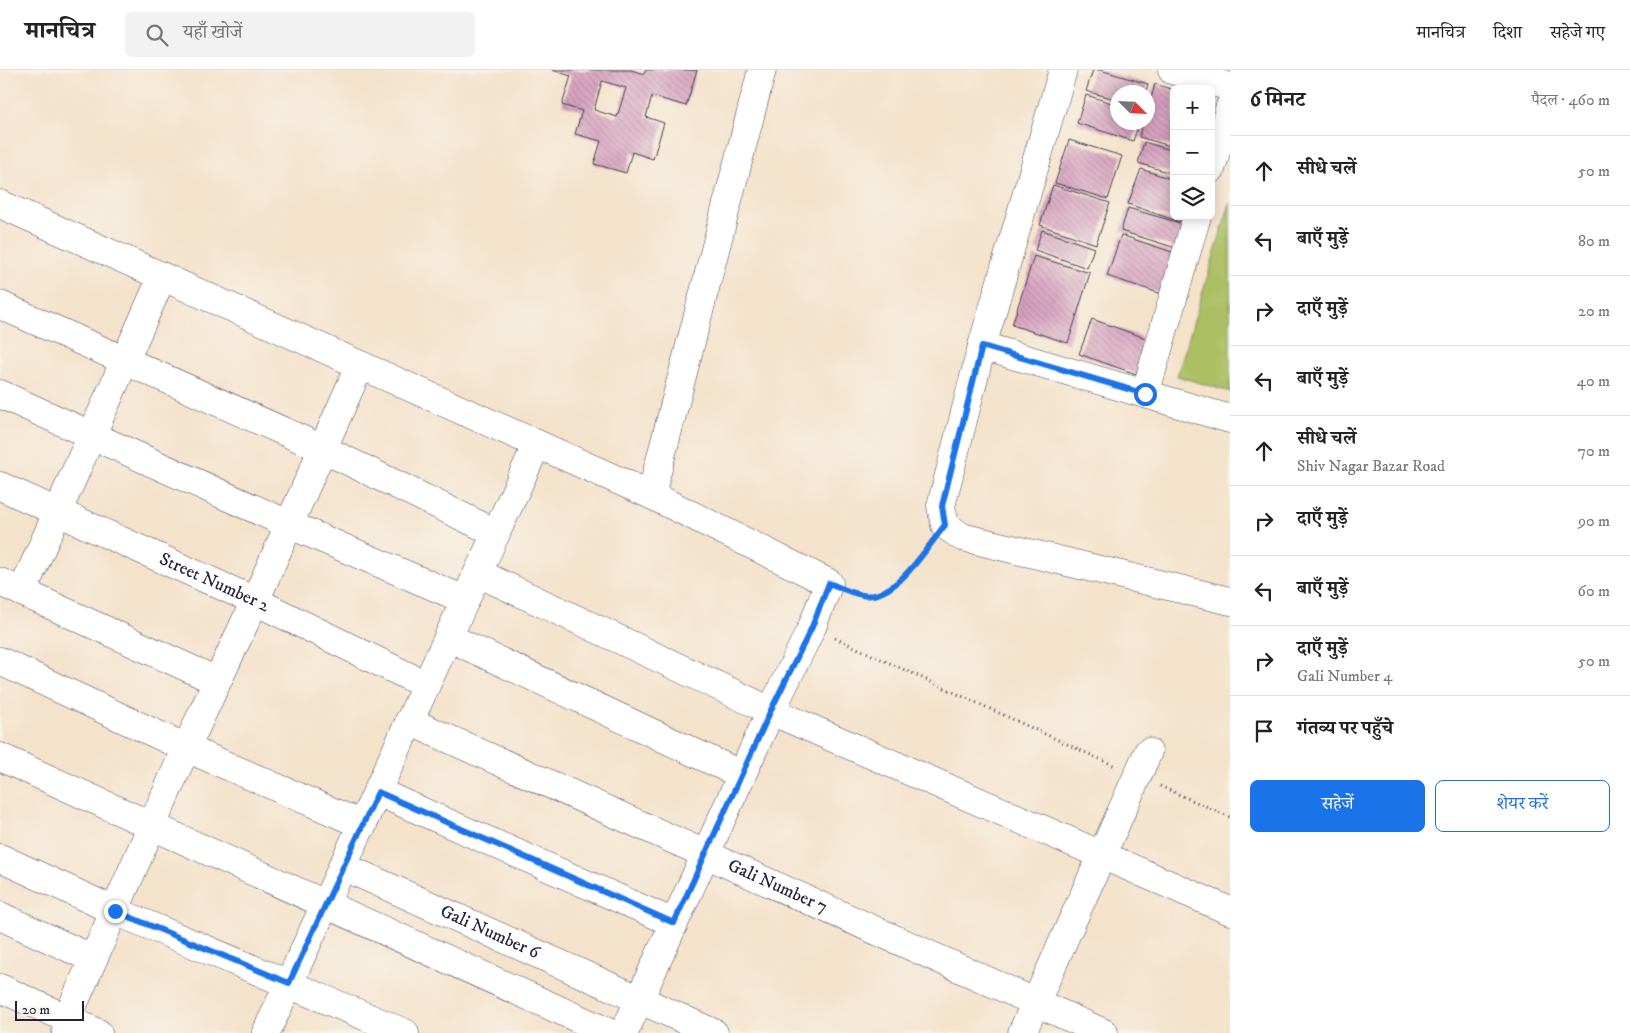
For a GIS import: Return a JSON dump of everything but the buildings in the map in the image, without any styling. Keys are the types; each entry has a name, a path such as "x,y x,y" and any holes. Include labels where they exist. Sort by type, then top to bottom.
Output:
{"street":[{"path":"651,495 762,70"},
{"path":"1063,70 982,346 942,506 945,525 962,537 1230,601"},
{"path":"1172,70 1203,74 1230,87"},
{"path":"1215,156 1230,106"},
{"path":"0,204 651,495 829,583 812,627 771,710 624,1033"},
{"path":"1145,394 1196,220"},
{"path":"162,277 58,512 7,589 217,681"},
{"path":"0,305 321,448 496,533"},
{"path":"982,346 1230,419"},
{"path":"66,1026 186,748 255,601 321,448 360,365"},
{"path":"0,394 288,524 465,600"},
{"path":"266,1033 324,903 363,825 537,444"},
{"name":"Street Number 2","path":"0,486 255,601 426,685"},
{"path":"478,573 771,710 1230,911"},
{"path":"448,638 742,775"},
{"path":"0,661 186,748 363,825"},
{"name":"Gali Number 7","path":"409,721 1104,1033"},
{"path":"0,757 610,1033"},
{"path":"1022,1033 1142,764"},
{"path":"378,792 674,923"},
{"path":"0,858 115,911 405,1033"},
{"name":"Gali Number 6","path":"342,866 714,1033"},
{"path":"0,916 94,959"},
{"path":"0,988 66,1026 98,1033"}],"path":[{"path":"829,583 863,596 882,594 900,581 945,525"},
{"path":"812,627 1142,764 1230,817"}],"green space":[{"path":"1230,203 1230,392 1177,376"}],"route":[{"path":"115,911 289,983 324,903 378,792 674,923 771,710 812,627 829,583 863,596 882,594 900,581 945,525 942,506 982,346 1145,394"}]}
